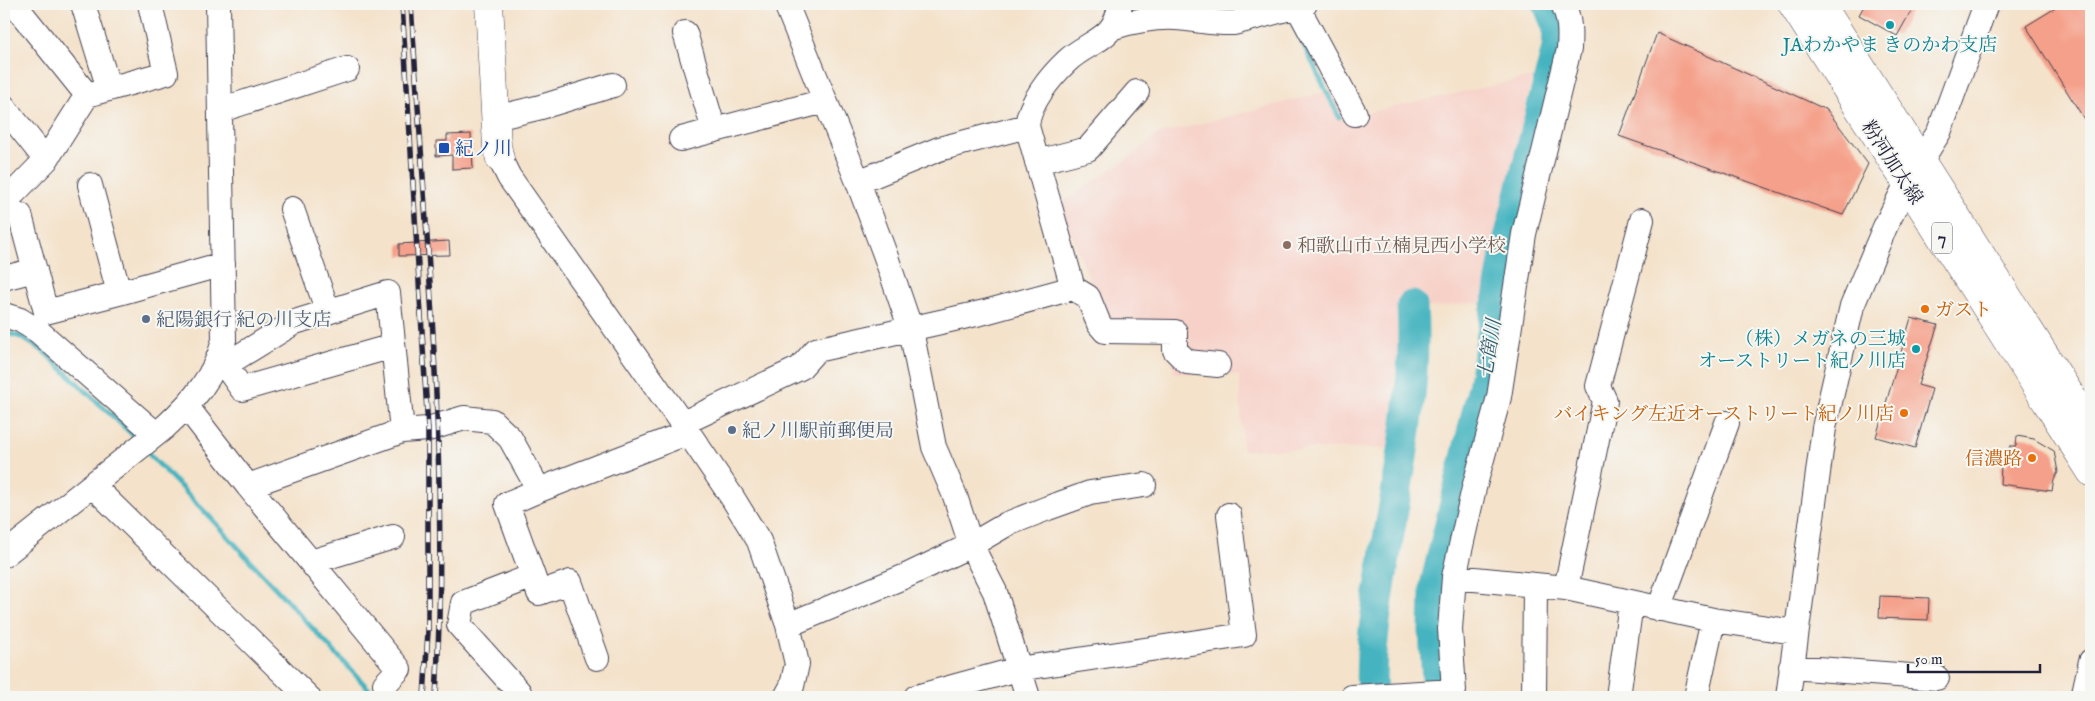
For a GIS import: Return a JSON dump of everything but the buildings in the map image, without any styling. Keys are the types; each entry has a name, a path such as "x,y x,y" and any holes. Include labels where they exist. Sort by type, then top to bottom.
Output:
{"main road":[{"path":"489,4 500,159"},
{"name":"粉河加太線","path":"1792,4 2091,472"},
{"name":"粉河加太線","path":"1821,4 2091,427"}],"street":[{"path":"14,4 87,96"},
{"path":"83,4 110,89"},
{"path":"150,4 166,73 87,96 12,209 35,270 46,312 222,264"},
{"path":"218,4 224,340 222,361 242,389 393,346"},
{"path":"786,4 858,182 910,330 934,447 955,496 971,545 995,592 1028,697"},
{"path":"1120,4 1119,14 1114,27 1099,42 1068,60 1046,85 1028,116 1027,126 1073,288 1088,297 1099,324 1105,331 1175,332 1175,350 1187,362 1218,364"},
{"path":"1366,696 1447,693 1454,577 1474,488 1500,397 1515,283 1524,234 1569,48 1570,30 1567,13 1563,4"},
{"path":"1788,697 1824,428 1852,306 1885,227 1907,183 1939,132 1986,4"},
{"path":"1114,27 1142,19 1176,18 1222,24 1234,23 1294,6 1355,114"},
{"path":"686,33 714,130"},
{"path":"221,110 347,69"},
{"path":"496,118 541,107 613,85"},
{"path":"1037,162 1088,149 1137,92"},
{"path":"681,139 826,101"},
{"path":"4,107 46,160"},
{"path":"858,182 939,149 1027,126"},
{"path":"500,159 509,177 686,428 759,541 788,625 797,664 792,686 786,697"},
{"path":"90,185 119,293"},
{"path":"292,209 328,312"},
{"path":"1566,588 1605,400 1598,386 1642,220"},
{"path":"4,278 35,270"},
{"path":"597,658 570,582 539,593 507,504 686,428 800,368 816,350 985,312 1073,288"},
{"path":"4,555 187,407 222,361 296,322 388,293 402,431"},
{"path":"4,315 20,320 38,331 147,441"},
{"path":"187,407 248,486 399,669 385,684"},
{"path":"248,486 402,431 428,430 464,418 492,421 510,438 538,490"},
{"path":"1659,609 1727,423"},
{"path":"92,485 308,697"},
{"path":"788,625 908,575 971,545 1007,524 1090,493 1144,485"},
{"path":"916,697 1018,669 1244,636 1229,515"},
{"path":"311,562 393,537"},
{"path":"519,692 459,625 462,603 533,576"},
{"path":"1454,577 1566,588 1713,620 1796,632"},
{"path":"1534,697 1535,585"},
{"path":"1618,697 1631,603"},
{"path":"1696,697 1713,620"},
{"path":"2084,697 2091,660"},
{"path":"1792,667 1937,678"}],"shaded area":[{"name":"和歌山市立楠見西小学校","path":"1532,77 1485,302 1402,310 1392,448 1243,450 1239,375 1174,373 1170,337 1106,343 1092,286 1060,204 1135,154 1156,135 1333,90 1348,117"}],"waterway":[{"name":"七箇川","path":"1438,697 1434,631 1435,586 1483,388 1506,250 1557,48 1558,28 1548,4"},
{"path":"1294,25 1339,117"},
{"path":"1372,697 1371,665 1376,617 1409,405 1412,372 1412,306"},
{"path":"4,332 21,337 43,351 138,440"},
{"path":"146,451 207,514 376,697"}],"railway":[{"path":"402,4 428,429 428,631 424,697"},
{"path":"411,4 429,264 438,437 440,524 436,697"}],"place":[{"name":"JAわかやま きのかわ支店","path":"1890,25"},
{"name":"紀ノ川","path":"444,148"},
{"name":"和歌山市立楠見西小学校","path":"1287,245"},
{"name":"ガスト","path":"1925,309"},
{"name":"紀陽銀行 紀の川支店","path":"146,319"},
{"name":"（株）メガネの三城 オーストリート紀ノ川店","path":"1916,349"},
{"name":"バイキング左近オーストリート紀ノ川店","path":"1904,413"},
{"name":"紀ノ川駅前郵便局","path":"732,430"},
{"name":"信濃路","path":"2032,458"}]}
